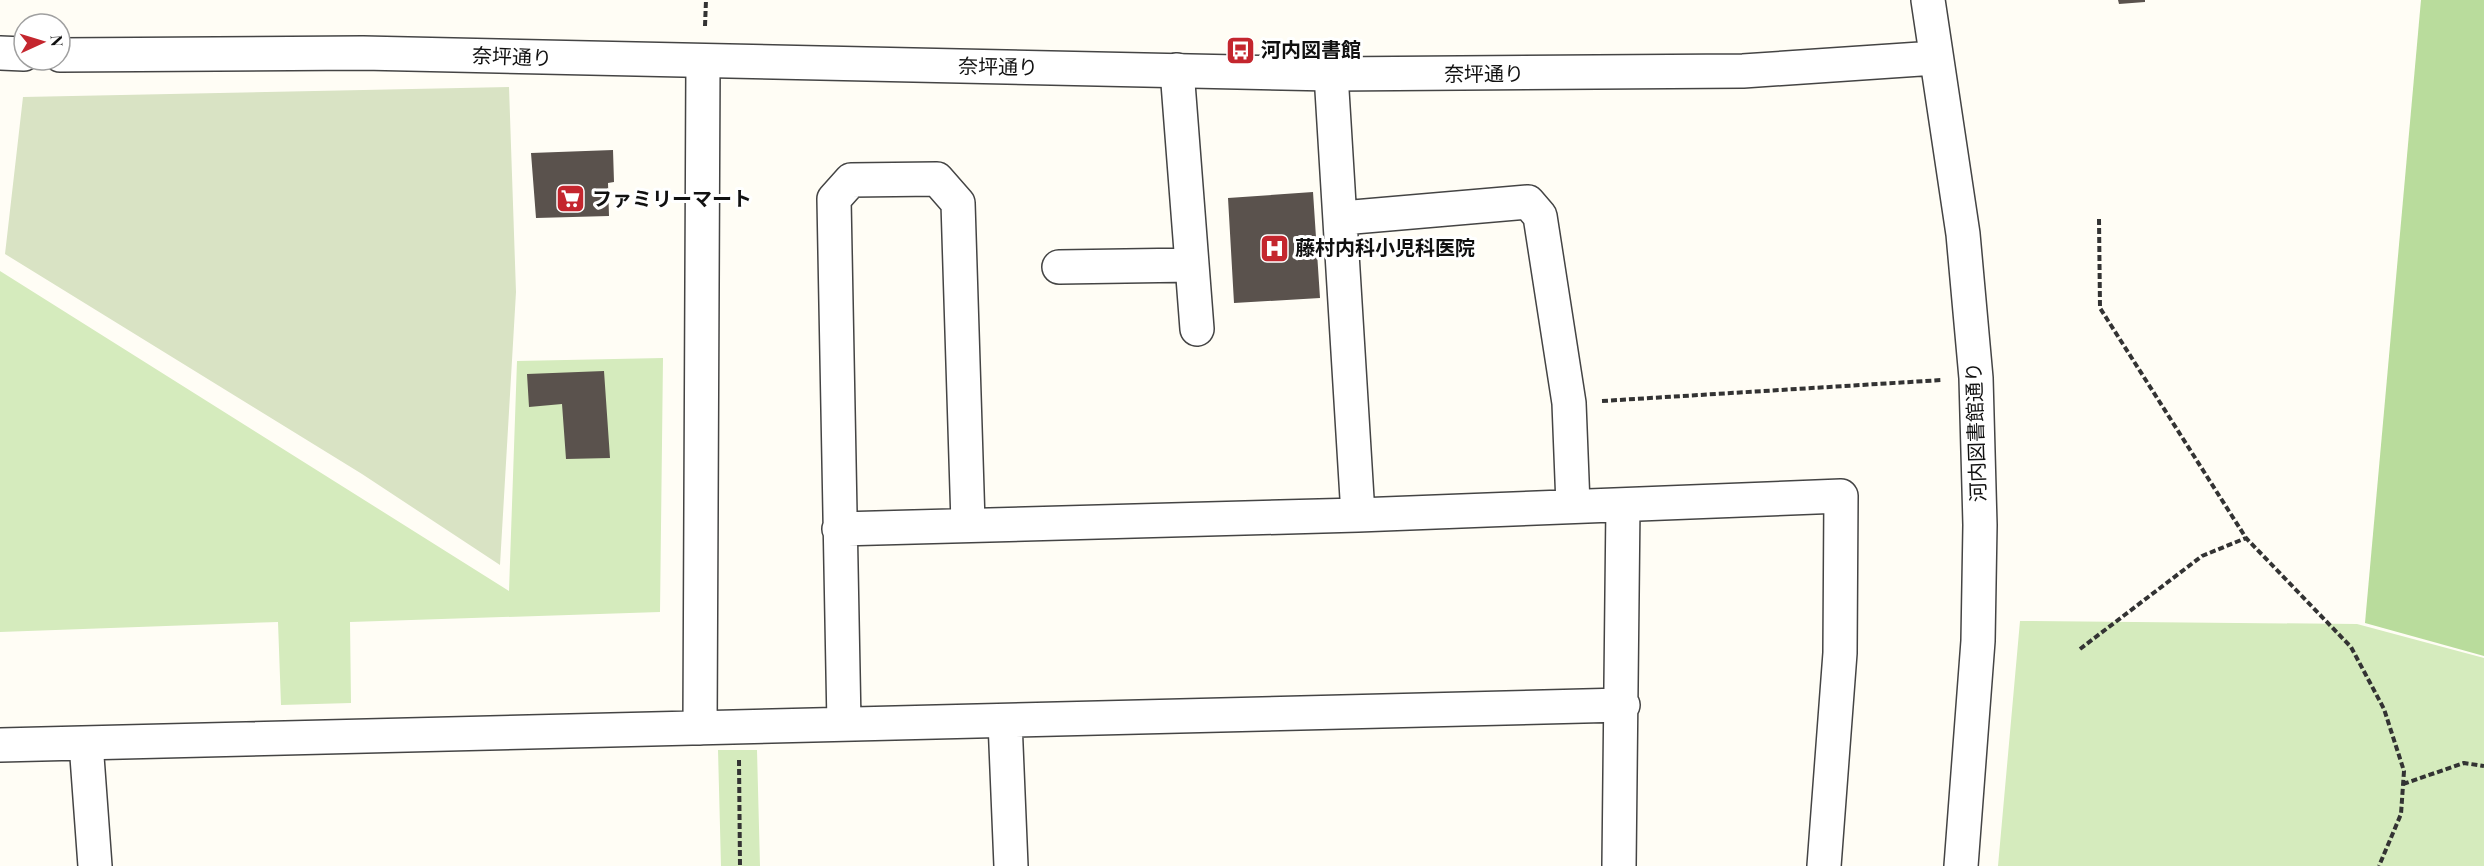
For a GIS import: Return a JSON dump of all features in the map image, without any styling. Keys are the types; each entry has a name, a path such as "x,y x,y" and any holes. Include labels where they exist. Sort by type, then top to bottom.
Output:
{"street":[{"name":"河内図書館通り","path":"1928,0 1963,234 1976,378 1980,525 1978,642 1962,866"},
{"name":"奈坪通り","path":"72,55 363,53 1331,74 1743,71 1935,58"},
{"path":"700,728 703,62"},
{"path":"1177,70 1197,329"},
{"path":"1331,74 1342,219 1358,515"},
{"path":"844,724 834,199 851,180 937,179 958,203 968,523"},
{"path":"1342,219 1528,202 1540,216 1569,403 1573,505"},
{"path":"1059,267 1192,265"},
{"path":"839,529 968,523 1358,515 1841,496 1840,653 1824,866"},
{"path":"1619,866 1623,705 1623,505"},
{"path":"0,746 1623,705"},
{"path":"1005,721 1011,866"},
{"path":"86,743 94,866"}],"path":[{"path":"2099,219 2100,308 2246,538 2351,647 2384,709 2404,771 2401,814 2379,866"},
{"path":"1569,403 1976,378"},
{"path":"2080,649 2202,556 2246,538"},
{"path":"738,727 740,866"},
{"path":"2403,784 2464,762 2484,766"}],"green space":[{"path":"2421,0 2484,0 2484,656 2365,623"},
{"path":"509,87 516,292 500,565 362,474 5,254 23,97"},
{"path":"0,271 509,591 517,361 663,358 660,612 350,622 351,703 281,705 278,622 0,632"},
{"path":"2020,621 2357,624 2484,658 2484,866 1998,866"},
{"path":"718,750 757,750 760,866 721,866"}],"building":[{"path":"2118,0 2145,0 2145,2 2119,4"},
{"name":"ファミリーマート","path":"613,150 614,182 608,183 609,216 536,218 531,153"},
{"name":"藤村内科小児科医院","path":"1313,192 1320,298 1234,303 1228,198"},
{"path":"604,371 610,458 566,459 562,404 529,407 527,374"}],"place":[{"name":"河内図書館","path":"1240,50"},
{"name":"ファミリーマート","path":"571,199"},
{"name":"藤村内科小児科医院","path":"1274,248"}]}
